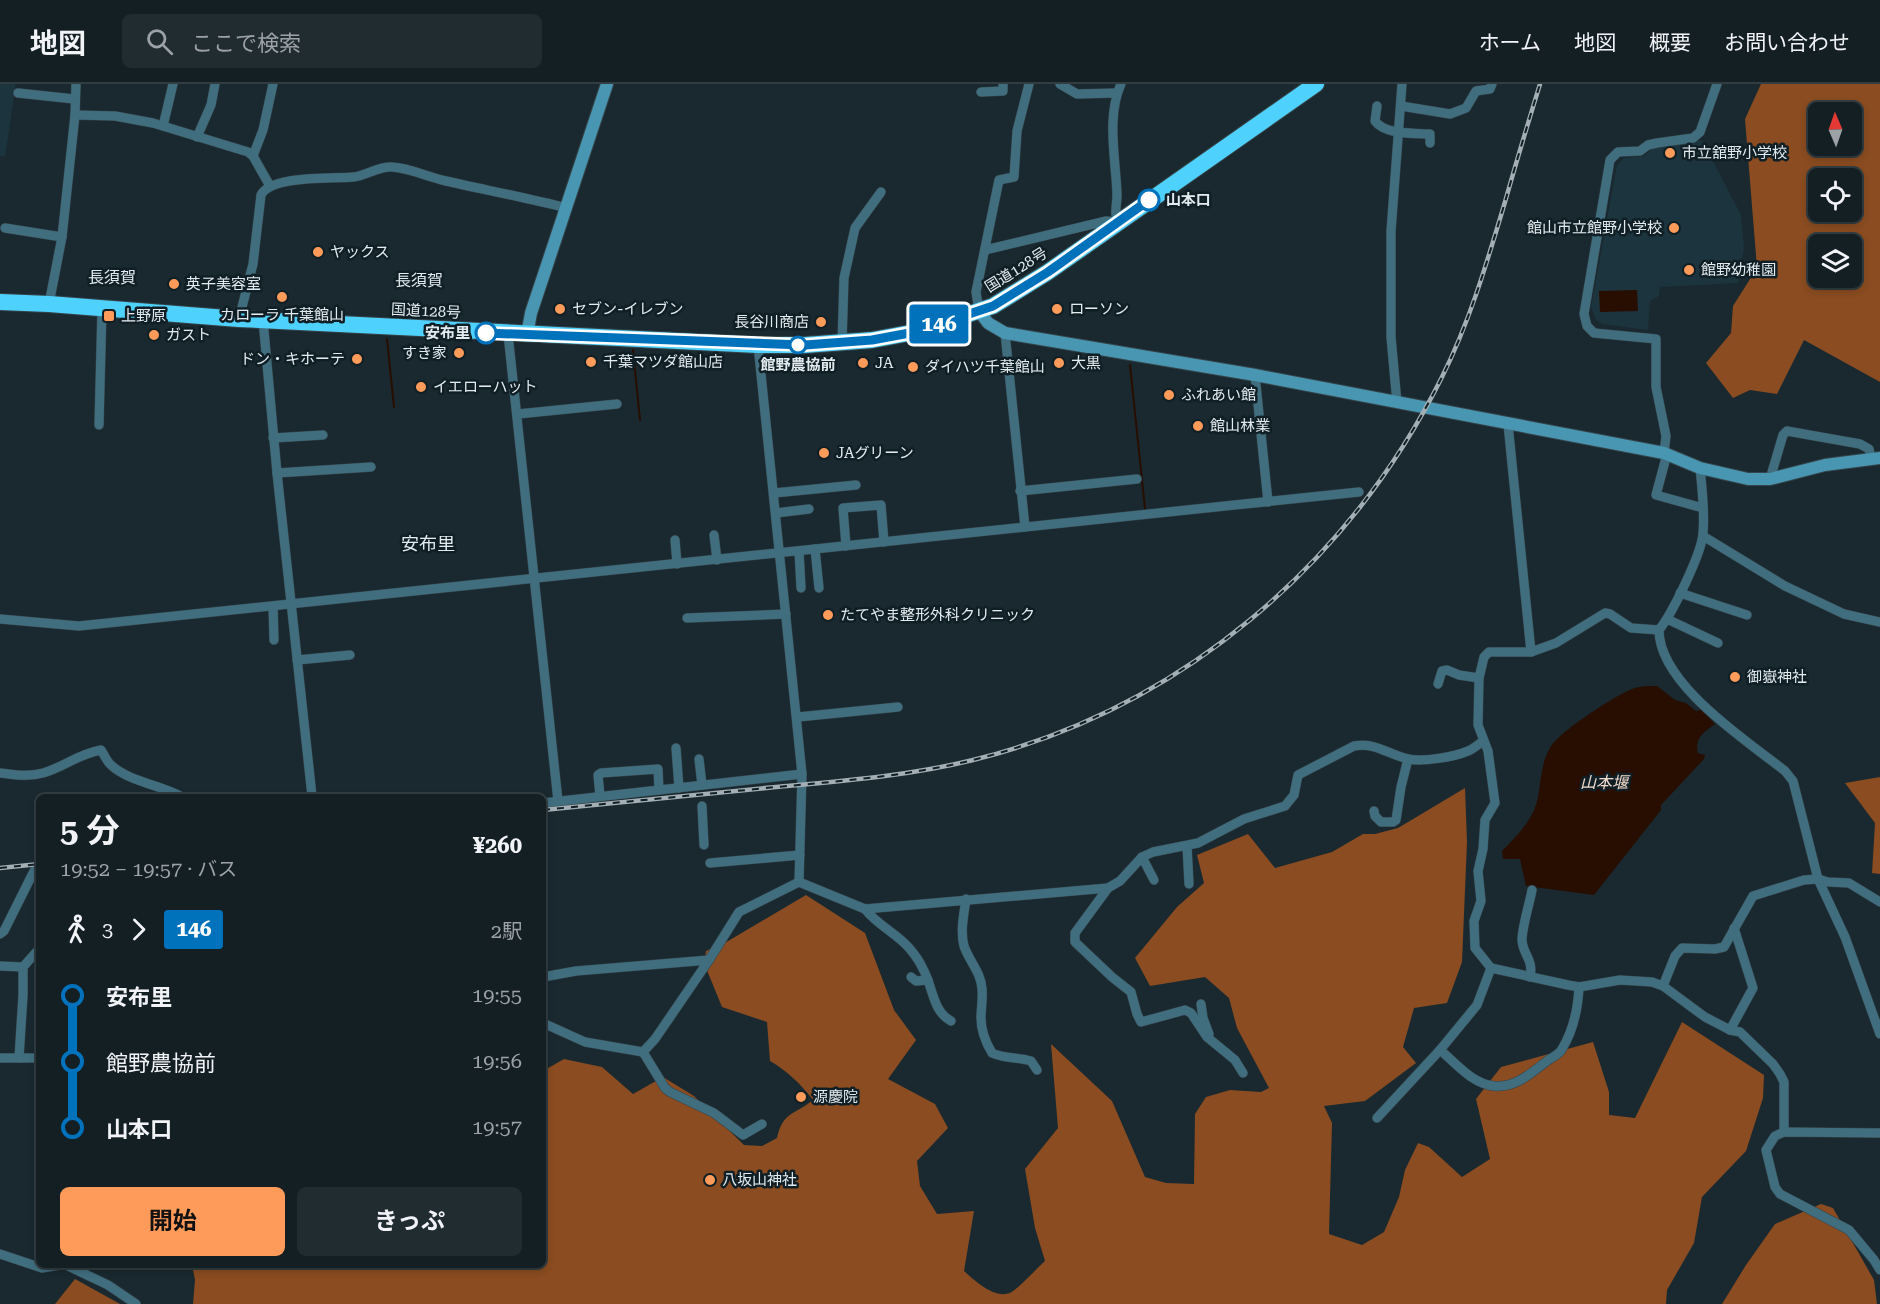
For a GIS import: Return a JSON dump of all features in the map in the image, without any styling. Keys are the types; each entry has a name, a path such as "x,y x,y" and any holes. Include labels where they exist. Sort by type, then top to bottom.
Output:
{"highway":[{"name":"国道128号","path":"0,302 239,319 758,345 805,345 872,340 915,332 993,306 1048,272 1316,84"}],"street":[{"path":"49,304 62,237 75,115 76,84"},
{"path":"163,126 173,84"},
{"path":"197,137 211,105 215,84"},
{"path":"253,156 263,130 273,84"},
{"path":"527,334 531,313 607,84"},
{"path":"981,92 1003,91 1004,84"},
{"path":"1029,84 1017,131 1014,177 999,180 976,292 979,311 988,323 1005,333 1255,375 1665,454 1700,468 1748,479 1770,479 1825,465 1875,458 1869,449 1860,444 1787,431 1770,479"},
{"path":"1060,84 1077,94 1116,93"},
{"path":"1118,222 1115,216 1117,197 1114,140 1116,93 1121,84"},
{"path":"1397,403 1393,375 1391,231 1402,84"},
{"path":"1401,106 1450,114 1466,108 1476,91 1490,89 1492,84"},
{"path":"1703,508 1656,495 1665,454 1666,436 1656,387 1656,339 1594,333 1587,326 1584,314 1610,160 1618,152 1640,151 1648,145 1694,138 1700,132 1717,84"},
{"path":"18,93 74,99"},
{"path":"1377,106 1375,121 1378,125 1385,129 1430,134 1430,143"},
{"path":"75,115 115,116 163,126 248,152 253,156 270,186"},
{"path":"239,319 252,270 261,195 264,189 270,186 309,178 355,177 383,167 394,166 446,181 567,208"},
{"path":"842,343 844,278 855,228 881,192"},
{"path":"985,250 1106,221 1118,222"},
{"path":"5,228 62,237"},
{"path":"99,425 102,308"},
{"path":"263,320 273,438 312,794"},
{"path":"1005,333 1024,527"},
{"path":"508,334 558,801"},
{"path":"758,345 798,717 802,774 799,882"},
{"path":"1255,375 1268,502"},
{"path":"518,414 616,404"},
{"path":"1508,424 1531,652"},
{"path":"273,438 323,435"},
{"path":"277,473 371,467"},
{"path":"1700,468 1703,536 1680,593 1659,630 1662,652 1689,692 1708,711 1785,771 1794,781 1818,879 1845,937 1880,1034"},
{"path":"1020,491 1137,478"},
{"path":"774,493 856,485"},
{"path":"0,620 79,626 1359,492"},
{"path":"846,546 843,508 881,505 884,542"},
{"path":"776,513 809,509"},
{"path":"714,535 717,560"},
{"path":"1703,536 1785,586 1844,614 1880,622"},
{"path":"675,540 677,564"},
{"path":"815,549 819,588"},
{"path":"799,551 801,588"},
{"path":"1680,593 1747,615"},
{"path":"273,606 274,640"},
{"path":"1659,630 1631,628 1605,613 1556,643 1531,652 1489,652 1484,657 1479,678 1478,725 1488,751 1495,803 1485,820 1483,849 1478,871 1480,902 1474,921 1475,948 1491,968 1579,987 1620,980 1652,982 1663,986 1705,1017 1730,1030 1740,1032 1773,1064 1784,1082 1784,1132"},
{"path":"687,618 786,614"},
{"path":"1667,619 1718,643"},
{"path":"297,660 350,655"},
{"path":"1438,684 1442,671 1447,670 1459,675 1479,678"},
{"path":"798,717 898,707"},
{"path":"1243,1073 1235,1060 1207,1037 1191,1013 1185,1010 1141,1022 1131,992 1075,942 1075,933 1108,888 1120,881 1142,857 1159,850 1198,843 1244,819 1285,806 1294,795 1298,775 1354,746 1380,747 1408,759 1432,759 1468,751 1483,741"},
{"path":"676,748 679,788"},
{"path":"0,773 17,776 41,774 84,753 101,750 111,765 128,776 176,794"},
{"path":"699,759 702,785"},
{"path":"1374,811 1375,816 1381,822 1396,820 1408,759"},
{"path":"600,796 598,775 601,773 658,769 659,789"},
{"path":"546,803 802,774"},
{"path":"702,806 704,845"},
{"path":"1187,846 1189,884"},
{"path":"710,863 800,855"},
{"path":"1142,857 1154,880"},
{"path":"0,934 4,931 34,871"},
{"path":"1663,986 1682,948 1719,949 1724,946 1753,896 1804,880 1818,879 1849,883 1880,902"},
{"path":"643,1052 655,1039 739,912 799,882 864,909 874,921 910,948 925,971 938,1007 945,1018 951,1021"},
{"path":"864,909 1108,888"},
{"path":"1530,977 1532,967 1522,940 1532,890"},
{"path":"966,899 962,928 963,939 981,980 981,1020 986,1043 992,1053 1001,1057 1018,1057 1031,1061 1037,1070"},
{"path":"1730,1030 1753,988 1734,928"},
{"path":"19,1058 23,995 22,967 36,951"},
{"path":"546,976 576,971 709,960"},
{"path":"0,966 22,967"},
{"path":"1377,1118 1440,1050 1477,1005 1491,968"},
{"path":"911,977 916,981 928,980"},
{"path":"1440,1050 1472,1078 1493,1086 1507,1085 1522,1080 1560,1052 1569,1034 1578,1004 1579,987"},
{"path":"1201,1004 1203,1018 1214,1044"},
{"path":"546,1024 585,1042 643,1052 665,1088 714,1113 742,1135 762,1124"},
{"path":"0,1058 36,1058"},
{"path":"1880,1133 1784,1132 1775,1136 1766,1150 1775,1187 1780,1194 1849,1230 1880,1270"},
{"path":"0,1254 36,1266"},
{"path":"72,1268 108,1285 136,1304"}],"shaded area":[{"path":"0,84 15,84 5,157 0,156"},
{"path":"1761,84 1880,84 1880,382 1804,340 1777,394 1750,390 1733,398 1706,363 1731,333 1733,306 1757,268 1745,119"},
{"name":"館山市立館野小学校","path":"1702,140 1741,215 1744,248 1738,283 1660,287 1659,296 1650,301 1648,330 1603,324 1596,320 1591,307 1617,165 1624,158 1644,156 1655,146"},
{"path":"1880,777 1880,874 1872,873 1875,823 1845,783"},
{"path":"1465,788 1467,842 1462,962 1447,1003 1414,1008 1403,1047 1416,1063 1365,1101 1324,1106 1332,1123 1329,1234 1362,1245 1384,1232 1399,1197 1405,1170 1418,1143 1429,1147 1462,1177 1490,1159 1476,1099 1501,1067 1593,1042 1609,1092 1609,1115 1635,1118 1682,1022 1764,1075 1763,1098 1746,1151 1702,1197 1694,1243 1667,1290 1666,1304 193,1304 195,1280 193,1268 546,1268 546,1069 564,1059 602,1067 633,1094 663,1077 694,1096 744,1145 762,1146 777,1138 786,1118 813,1100 793,1078 770,1061 767,1022 722,1007 704,963 706,951 723,944 806,895 865,933 894,1010 916,1040 888,1079 935,1104 948,1128 917,1161 920,1186 937,1214 974,1211 964,1271 991,1291 1010,1293 1045,1261 1035,1228 1025,1169 1058,1128 1051,1044 1112,1101 1145,1177 1166,1183 1194,1184 1195,1114 1206,1097 1230,1090 1261,1092 1269,1088 1237,1028 1229,998 1205,977 1150,986 1135,958 1177,907 1204,883 1197,855 1248,834 1275,868 1332,852 1363,834 1375,834 1398,828"},
{"path":"1821,1204 1833,1208 1874,1280 1877,1304 1722,1304 1775,1224"},
{"path":"75,1279 120,1304 55,1304"}],"water":[{"path":"1637,290 1638,311 1600,312 1599,291"},
{"name":"山本堰","path":"1657,686 1675,700 1686,703 1696,711 1701,710 1715,724 1697,743 1698,753 1705,755 1704,759 1661,805 1661,810 1594,895 1526,886 1520,859 1503,859 1502,851 1533,813 1543,766 1550,748 1564,733 1601,706 1632,689"}],"waterway":[{"path":"387,339 394,407"},
{"path":"633,350 640,420"},
{"path":"1130,365 1145,509"}],"railway":[{"path":"546,810 850,780 949,766 1048,737 1120,705 1187,666 1249,620 1307,568 1358,509 1403,446 1442,377 1469,313 1492,247 1540,84"},
{"path":"0,868 36,864"}],"bus line":[{"name":"146","path":"486,333 805,345 872,340 915,332 993,306 1048,272 1149,200"}],"place":[{"name":"市立舘野小学校","path":"1670,153"},
{"name":"山本口","path":"1149,200"},
{"name":"館山市立館野小学校","path":"1674,228"},
{"name":"ヤックス","path":"318,252"},
{"name":"館野幼稚園","path":"1689,270"},
{"name":"英子美容室","path":"174,284"},
{"name":"カローラ 千葉館山","path":"282,297"},
{"name":"セブン-イレブン","path":"560,309"},
{"name":"ローソン","path":"1057,309"},
{"name":"上野原","path":"109,316"},
{"name":"長谷川商店","path":"821,322"},
{"name":"安布里","path":"486,333"},
{"name":"ガスト","path":"154,335"},
{"name":"館野農協前","path":"798,345"},
{"name":"すき家","path":"459,353"},
{"name":"ドン・キホーテ","path":"357,359"},
{"name":"千葉マツダ館山店","path":"591,362"},
{"name":"JA","path":"863,363"},
{"name":"大黒","path":"1059,363"},
{"name":"ダイハツ千葉館山","path":"913,367"},
{"name":"イエローハット","path":"421,387"},
{"name":"ふれあい館","path":"1169,395"},
{"name":"館山林業","path":"1198,426"},
{"name":"JAグリーン","path":"824,453"},
{"name":"たてやま整形外科クリニック","path":"828,615"},
{"name":"御嶽神社","path":"1735,677"},
{"name":"源慶院","path":"801,1097"},
{"name":"八坂山神社","path":"710,1180"}],"district":[{"name":"長須賀","path":"112,277"},
{"name":"長須賀","path":"419,280"},
{"name":"安布里","path":"428,544"}]}
